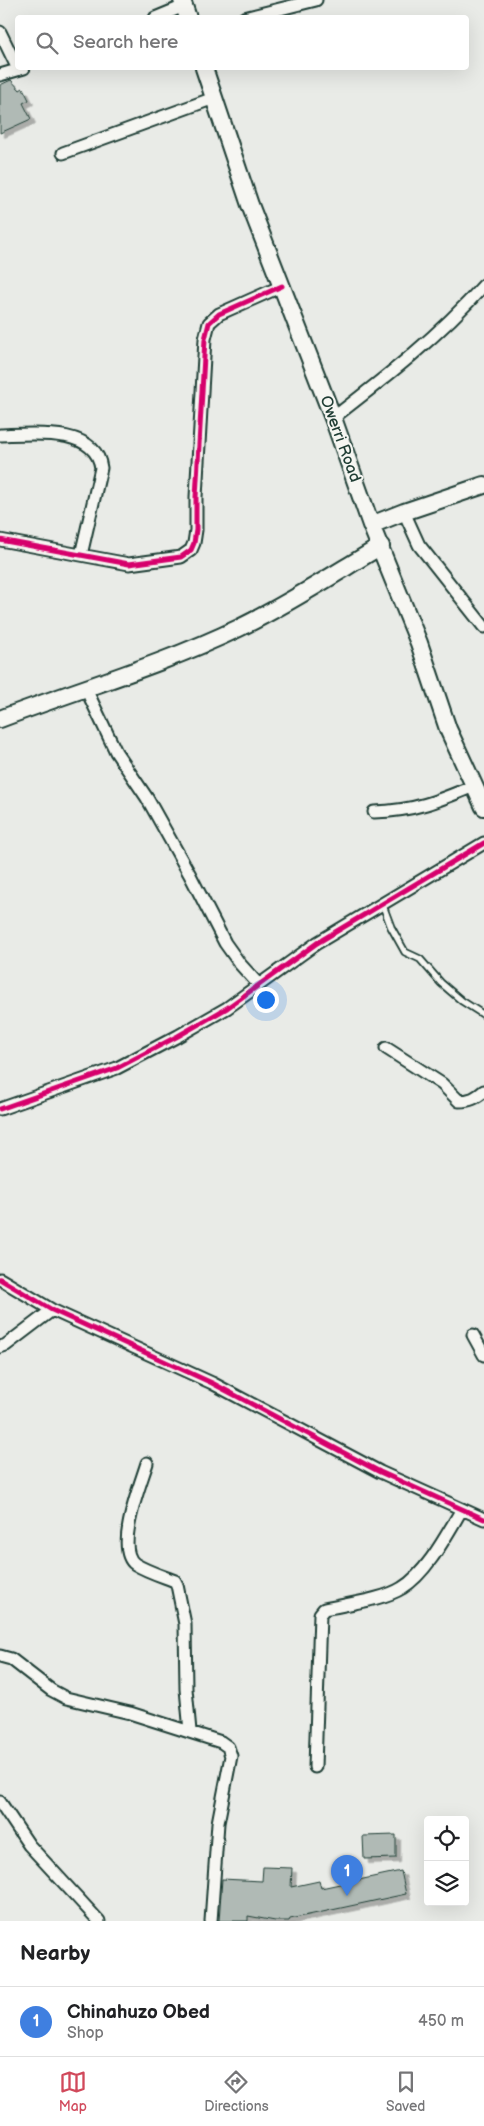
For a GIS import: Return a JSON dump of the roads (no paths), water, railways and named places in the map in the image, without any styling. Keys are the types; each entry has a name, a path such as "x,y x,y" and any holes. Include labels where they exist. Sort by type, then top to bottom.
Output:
{"main road":[{"name":"Owerri Road","path":"205,70 232,156 333,418 371,525 419,643 448,729 484,807"},
{"path":"371,525 484,485"},
{"path":"0,719 86,688 240,628 380,546"}],"street":[{"path":"256,15 316,0"},
{"path":"164,15 185,8"},
{"path":"0,32 15,58"},
{"path":"0,76 16,70"},
{"path":"63,152 214,98"},
{"path":"333,418 398,367 460,313 484,285"},
{"path":"0,540 129,564 181,557 191,550 196,530 204,349 209,323 219,314 282,286"},
{"path":"0,435 63,435 88,445 100,457 101,468 81,555"},
{"path":"404,512 419,545 484,627"},
{"path":"86,688 116,752 151,806 190,875 224,943 259,985"},
{"path":"374,812 398,812 429,804 474,786"},
{"path":"0,1109 117,1068 178,1036 227,1008 317,943 382,902 484,843"},
{"path":"386,1048 442,1084 459,1101 477,1098 484,1091"},
{"path":"0,1279 52,1310 212,1383 380,1472 484,1519"},
{"path":"0,1347 6,1345 52,1310"},
{"path":"473,1335 484,1355"},
{"path":"147,1463 127,1529 127,1550 129,1557 134,1563 174,1581 178,1586 185,1624 186,1689 190,1731"},
{"path":"315,1768 320,1614 324,1608 368,1600 400,1590 410,1582 447,1535 462,1509"},
{"path":"0,1656 11,1659 44,1685 66,1698 130,1713 190,1731 221,1742 228,1747 231,1756 218,1823 211,1921"},
{"path":"0,1802 29,1845 99,1921"}],"lane":[{"path":"382,902 391,927 405,952 420,959 441,984 462,1002 484,1015"}],"place":[{"name":"Chinahuzo Obed","path":"347,1896"}]}
